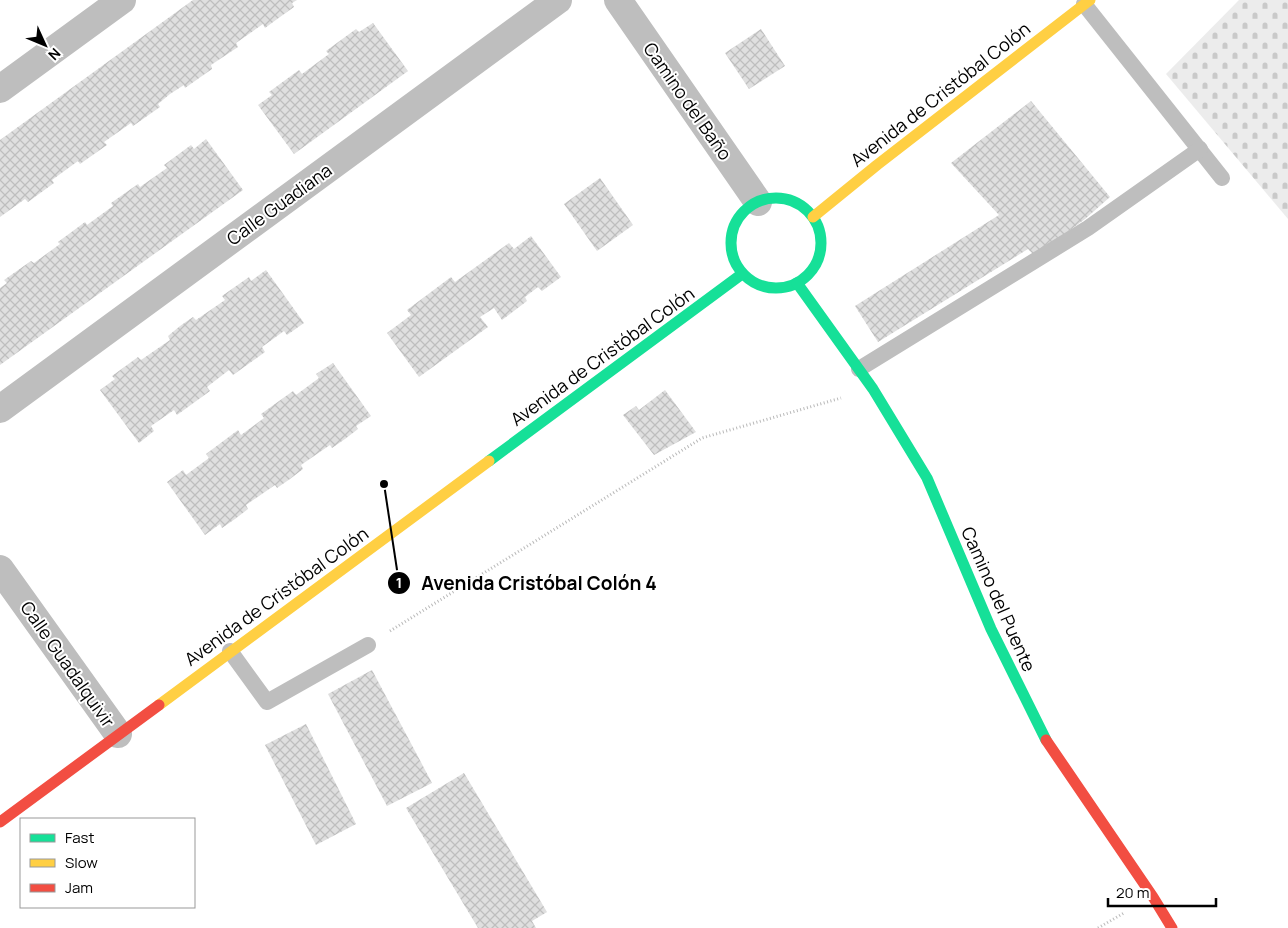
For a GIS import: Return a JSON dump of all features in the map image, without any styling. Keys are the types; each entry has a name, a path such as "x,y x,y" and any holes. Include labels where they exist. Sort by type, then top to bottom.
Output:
{"main road":[{"name":"Avenida de Cristóbal Colón","path":"813,218 877,165 1087,2"},
{"path":"775,198 789,200 803,207 813,218 819,231 821,246 818,261 809,274 797,283 783,288 768,288 754,283 742,274 734,261 731,247 732,232 738,219 748,208 758,202 775,198"},
{"name":"Avenida de Cristóbal Colón","path":"0,822 742,274"},
{"name":"Camino del Puente","path":"797,283 873,389 927,478 990,629 1050,747 1153,896 1172,928"}],"street":[{"path":"0,89 122,0"},
{"name":"Calle Guadiana","path":"0,409 558,0"},
{"name":"Camino del Baño","path":"618,0 758,202"},
{"name":"Calle Guadalquivir","path":"0,568 118,734"}],"lane":[{"path":"1087,2 1222,178"},
{"path":"859,369 1088,228 1200,149"},
{"path":"230,651 267,702 368,645"}],"path":[{"path":"368,645 702,438 873,389"}],"green space":[{"path":"1239,0 1288,0 1288,219 1166,74"}],"building":[{"path":"193,0 297,0 292,3 294,7 265,28 263,24 236,43 238,47 211,65 212,69 185,88 184,85 170,94 158,104 160,107 133,126 131,123 104,142 107,145 80,164 78,161 52,180 54,183 28,202 25,199 0,217 0,140"},
{"path":"373,23 408,71 294,154 258,105 272,95 269,92 299,70 302,74 329,54 326,51 356,29 359,32"},
{"path":"761,29 785,66 749,89 725,53"},
{"path":"1031,101 1110,197 1085,219 1035,256 1028,249 878,342 855,306 999,215 951,163"},
{"path":"206,139 243,190 0,365 0,288 7,283 4,280 31,261 34,263 85,222 87,225 113,206 111,203 138,184 140,187 167,168 164,165 191,145 194,149"},
{"path":"600,178 633,225 597,251 564,204"},
{"path":"531,236 561,277 542,291 538,287 525,297 527,301 502,320 494,308 480,317 488,327 419,377 387,333 411,315 407,310 451,277 455,282 509,243 514,249"},
{"path":"266,270 304,323 287,335 284,331 262,347 265,352 233,375 229,370 207,387 210,391 177,415 174,410 151,426 154,431 139,443 100,390 115,379 112,376 138,357 141,360 170,340 168,336 180,326 193,317 196,320 225,300 222,296 249,277 251,281"},
{"path":"333,363 371,416 356,426 358,429 345,439 332,448 330,445 301,465 303,469 290,479 277,488 275,485 246,505 248,509 235,519 222,528 220,524 205,535 167,482 183,470 186,475 209,458 206,454 238,430 241,435 264,418 261,414 293,391 296,395 319,378 316,374"},
{"path":"665,390 696,432 654,455 623,415 636,406 639,410"},
{"path":"372,670 432,783 387,806 328,694"},
{"path":"306,724 356,824 316,845 265,745"},
{"path":"464,773 547,912 532,921 536,928 478,928 406,808"}],"traffic: fast":[{"path":"776,198 793,202 808,211 817,226 821,243 817,260 808,275 793,284 776,288 759,284 744,275 735,260 731,243 735,226 744,211 759,202 776,198"},
{"path":"489,461 742,274"},
{"path":"797,283 873,389 927,478 991,629 1046,740"}],"traffic: slow":[{"path":"813,217 1090,0"},
{"path":"159,705 489,461"}],"traffic: jam":[{"path":"0,822 159,705"},
{"path":"1046,740 1172,928"}],"place":[{"name":"Avenida Cristóbal Colón 4","path":"384,484"}]}
